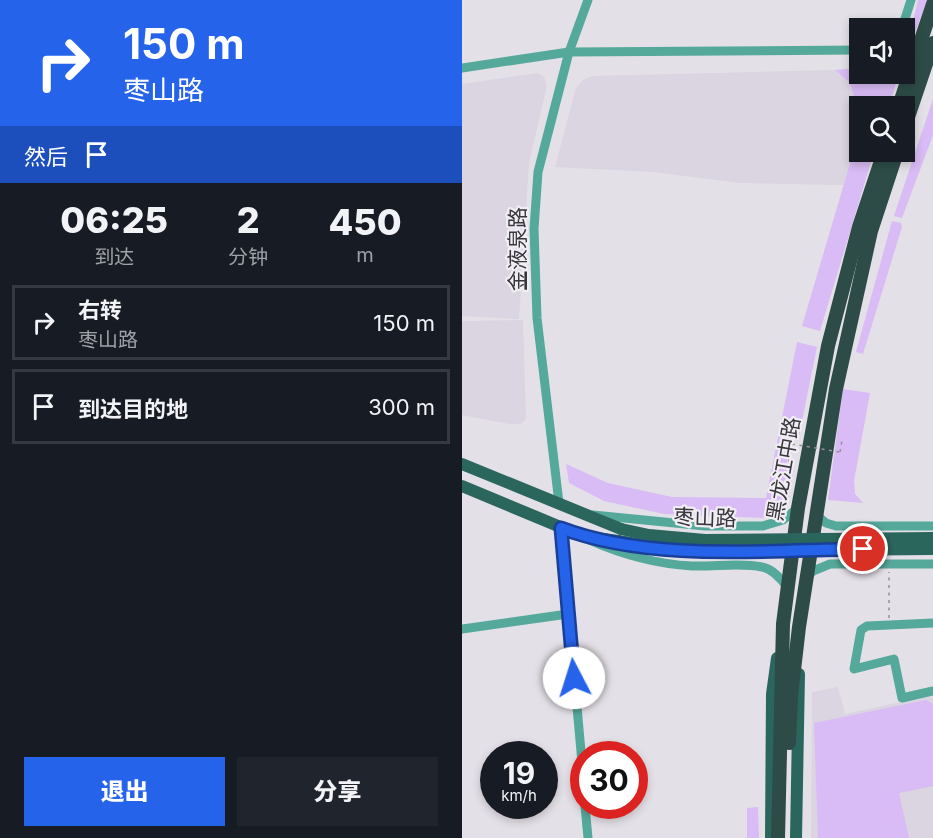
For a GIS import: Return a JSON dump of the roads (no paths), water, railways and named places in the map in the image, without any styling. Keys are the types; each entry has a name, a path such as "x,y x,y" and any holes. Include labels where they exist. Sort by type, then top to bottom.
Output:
{"highway":[{"path":"912,96 933,4"},
{"path":"903,96 924,49"},
{"name":"黑龙江中路","path":"783,624 798,508 828,346 859,227 881,162"},
{"name":"黑龙江中路","path":"799,627 836,389 868,242 894,162"},
{"path":"783,624 784,744 788,838"},
{"path":"778,838 784,744 799,627"}],"main road":[{"name":"枣山路","path":"462,464 587,515 619,535 704,551 933,549"},
{"name":"枣山路","path":"462,486 582,536 649,535 705,540 933,538"},
{"name":"黑龙江中路","path":"771,838 772,694 783,624"},
{"name":"黑龙江中路","path":"796,838 799,627"}],"street":[{"name":"金液泉路","path":"559,503 537,318 534,229 538,172 569,52 588,0"},
{"path":"905,18 911,0"},
{"path":"462,68 569,52 849,50"},
{"name":"枣山路","path":"587,515 705,526 763,526 783,520 798,508"},
{"path":"815,514 826,523 836,526 933,526"},
{"path":"561,528 580,741"},
{"name":"枣山路","path":"582,536 614,551 651,561 693,566 764,567 776,574 787,587"},
{"path":"806,579 813,571 830,564 933,564"},
{"path":"462,629 568,614"},
{"path":"933,623 867,626 861,630 854,669 894,659 902,698 933,691"},
{"path":"586,819 588,838"}]}
